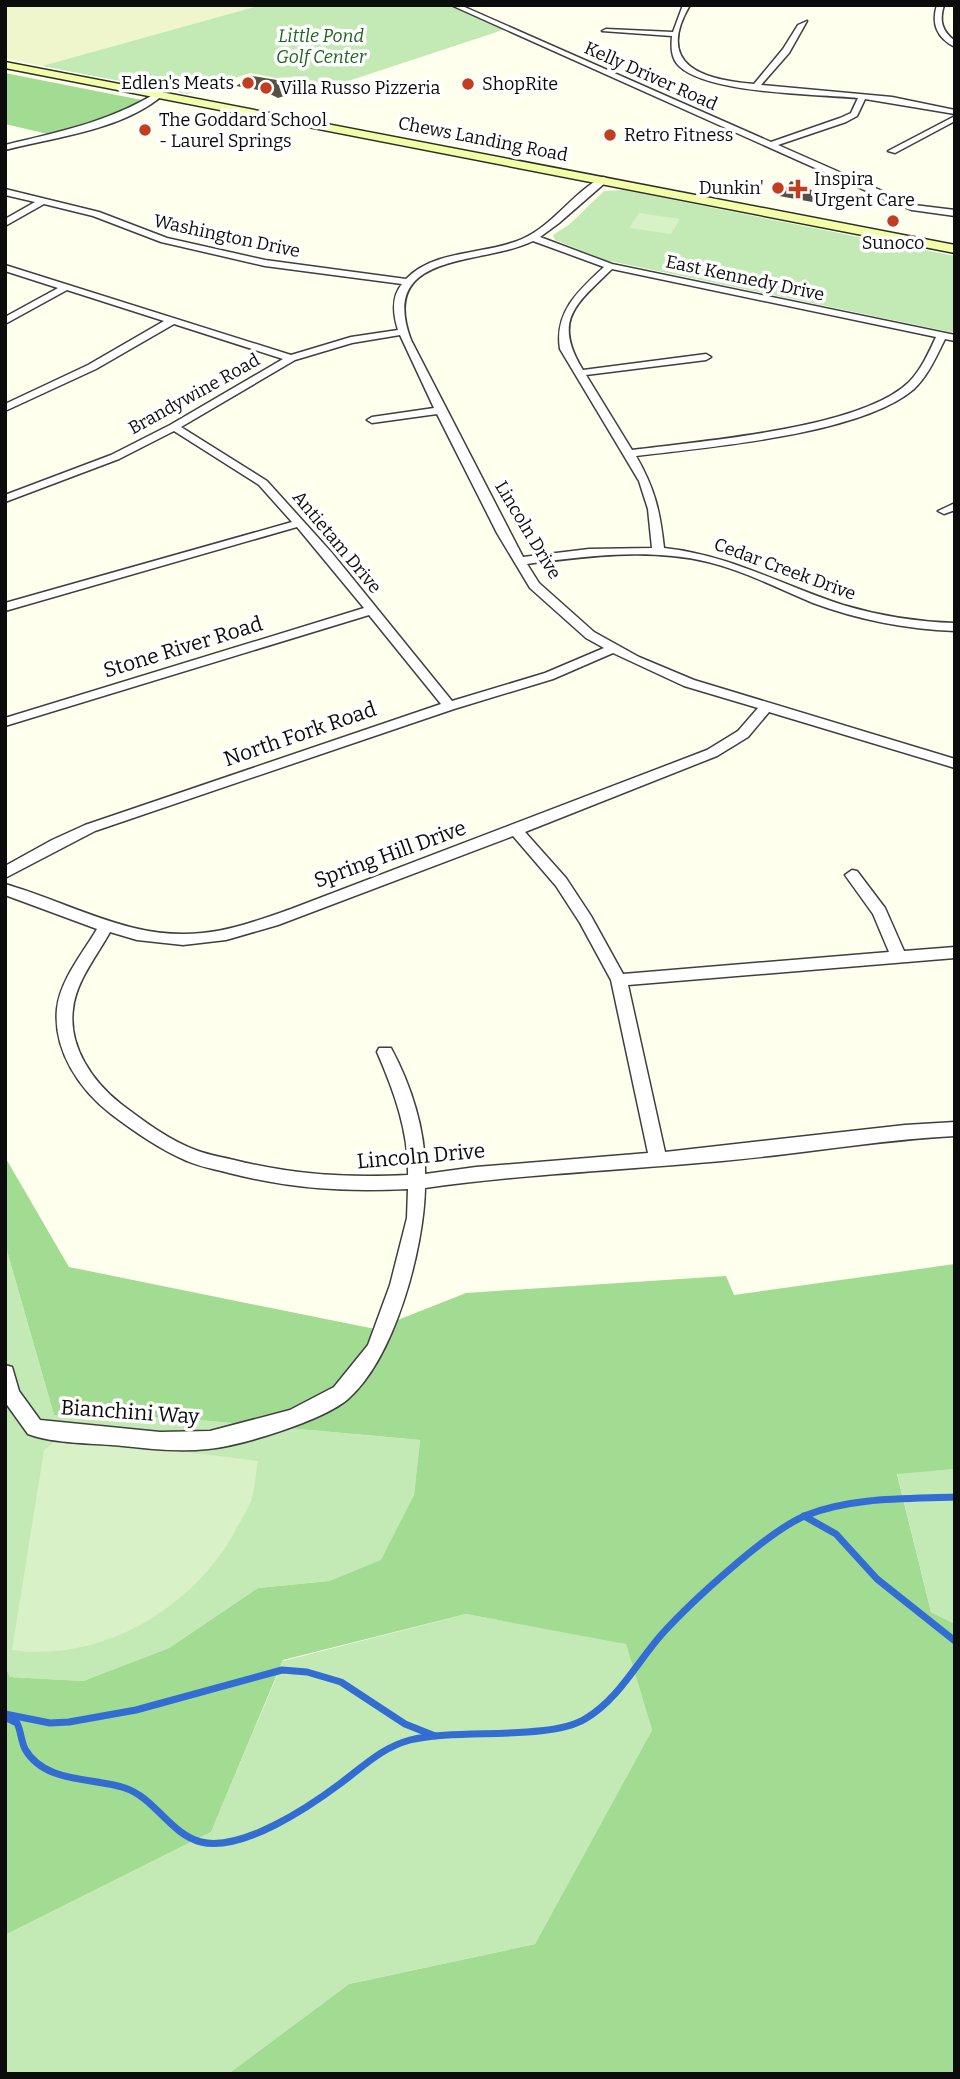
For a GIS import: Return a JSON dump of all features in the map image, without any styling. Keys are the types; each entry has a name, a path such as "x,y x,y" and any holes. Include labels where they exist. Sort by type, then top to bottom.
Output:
{"main road":[{"name":"Chews Landing Road","path":"5,65 955,249"}],"street":[{"name":"Kelly Driver Road","path":"454,5 675,105 912,207 955,213"},
{"path":"687,5 676,34 676,54 682,65 710,78 955,112"},
{"path":"930,5 943,7 936,17 937,27 947,40 955,45"},
{"path":"757,86 765,70 788,48 797,29 804,23"},
{"path":"606,31 676,34"},
{"path":"5,148 94,126 136,111 159,94"},
{"path":"771,145 843,120 854,114 862,98"},
{"path":"892,151 955,118"},
{"path":"407,282 431,266 521,243 561,220 603,180"},
{"name":"Washington Drive","path":"5,192 96,214 145,234 189,246 287,267 407,282"},
{"path":"5,223 45,200"},
{"name":"East Kennedy Drive","path":"532,237 610,266 955,338"},
{"path":"610,266 570,307 561,336 565,349 645,481 654,509 659,550"},
{"path":"5,268 290,358"},
{"name":"Lincoln Drive","path":"407,282 399,297 403,331 440,410 520,561 534,585 560,611 590,635 690,682 955,764"},
{"path":"5,321 66,287"},
{"path":"5,408 92,368 172,321"},
{"name":"Brandywine Road","path":"5,499 114,457 174,428 290,358 351,340 403,331"},
{"path":"630,454 834,421 882,404 911,386 932,356 942,335"},
{"path":"581,373 706,357"},
{"path":"372,420 440,410"},
{"name":"Antietam Drive","path":"174,428 263,483 372,610 449,706"},
{"path":"5,607 299,523"},
{"name":"Cedar Creek Drive","path":"520,561 659,550 706,558 856,614 908,624 955,627"},
{"name":"Stone River Road","path":"5,722 372,610"},
{"name":"North Fork Road","path":"5,873 57,843 90,828 449,706 549,676 614,648"},
{"name":"Spring Hill Drive","path":"5,889 152,938 213,938 285,915 516,830 712,753 737,740 750,729 767,706"},
{"path":"516,830 561,882 586,920 619,981 658,1159"},
{"path":"852,875 880,912 898,955"},
{"name":"Lincoln Drive","path":"107,925 74,981 65,1009 67,1033 78,1070 102,1098 148,1133 194,1157 277,1178 349,1185 416,1182 955,1129"},
{"path":"619,981 955,952"},
{"path":"385,1052 403,1092 417,1158 416,1182"},
{"name":"Bianchini Way","path":"5,1373 11,1395 35,1428 160,1441 210,1440 295,1418 341,1393 376,1349 399,1285 416,1218 416,1182"}],"green space":[{"path":"5,5 261,5 42,66 5,58"},
{"name":"Little Pond Golf Center","path":"261,5 452,5 506,29 327,88 250,73 187,94 42,66"},
{"path":"5,73 147,101 122,117 52,135 5,124"},
{"path":"623,190 955,256 955,333 605,260 555,240 553,235 570,224 604,191"},
{"path":"639,213 680,219 671,234 629,228"},
{"path":"5,1157 69,1267 375,1329 466,1293 726,1276 734,1295 955,1264 955,1469 897,1474 931,1612 955,1624 955,2074 228,2074 349,1984 535,1944 652,1730 626,1644 466,1614 283,1660 211,1832 5,1935 5,1666 10,1677 83,1681 169,1648 258,1588 329,1581 381,1560 414,1495 420,1440 176,1418 54,1415 5,1244"},
{"path":"5,1244 54,1415 176,1418 420,1440 414,1495 382,1560 329,1581 258,1588 169,1648 83,1681 10,1677 5,1666"},
{"path":"61,1436 258,1461 252,1498 247,1511 217,1559 195,1584 141,1625 110,1639 78,1648 45,1652 12,1650 44,1450"},
{"path":"955,1469 955,1624 931,1612 897,1473"},
{"path":"466,1614 626,1643 652,1730 535,1944 349,1984 228,2074 5,2074 5,1935 211,1832 283,1661"}],"building":[{"path":"252,76 277,80 300,91 278,98 264,91 236,86"},
{"name":"Inspira Urgent Care","path":"791,181 841,203 840,207 779,196"}],"waterway":[{"path":"804,1516 824,1509 861,1502 955,1497"},
{"path":"5,1717 17,1723 25,1749 45,1768 71,1778 112,1785 136,1793 190,1838 217,1843 236,1840 255,1834 293,1815 373,1758 400,1743 429,1737 549,1730 585,1719 608,1701 662,1634 710,1586 773,1535 804,1516"},
{"path":"804,1516 836,1534 877,1579 955,1641"},
{"path":"5,1714 50,1723 69,1722 136,1710 282,1670 307,1672 341,1682 405,1724 435,1736"}],"place":[{"name":"Edlen's Meats","path":"248,83"},
{"name":"ShopRite","path":"468,84"},
{"name":"Villa Russo Pizzeria","path":"266,88"},
{"name":"The Goddard School - Laurel Springs","path":"145,130"},
{"name":"Retro Fitness","path":"610,135"},
{"name":"Dunkin'","path":"778,188"},
{"name":"Inspira Urgent Care","path":"798,189"},
{"name":"Sunoco","path":"893,221"}]}
